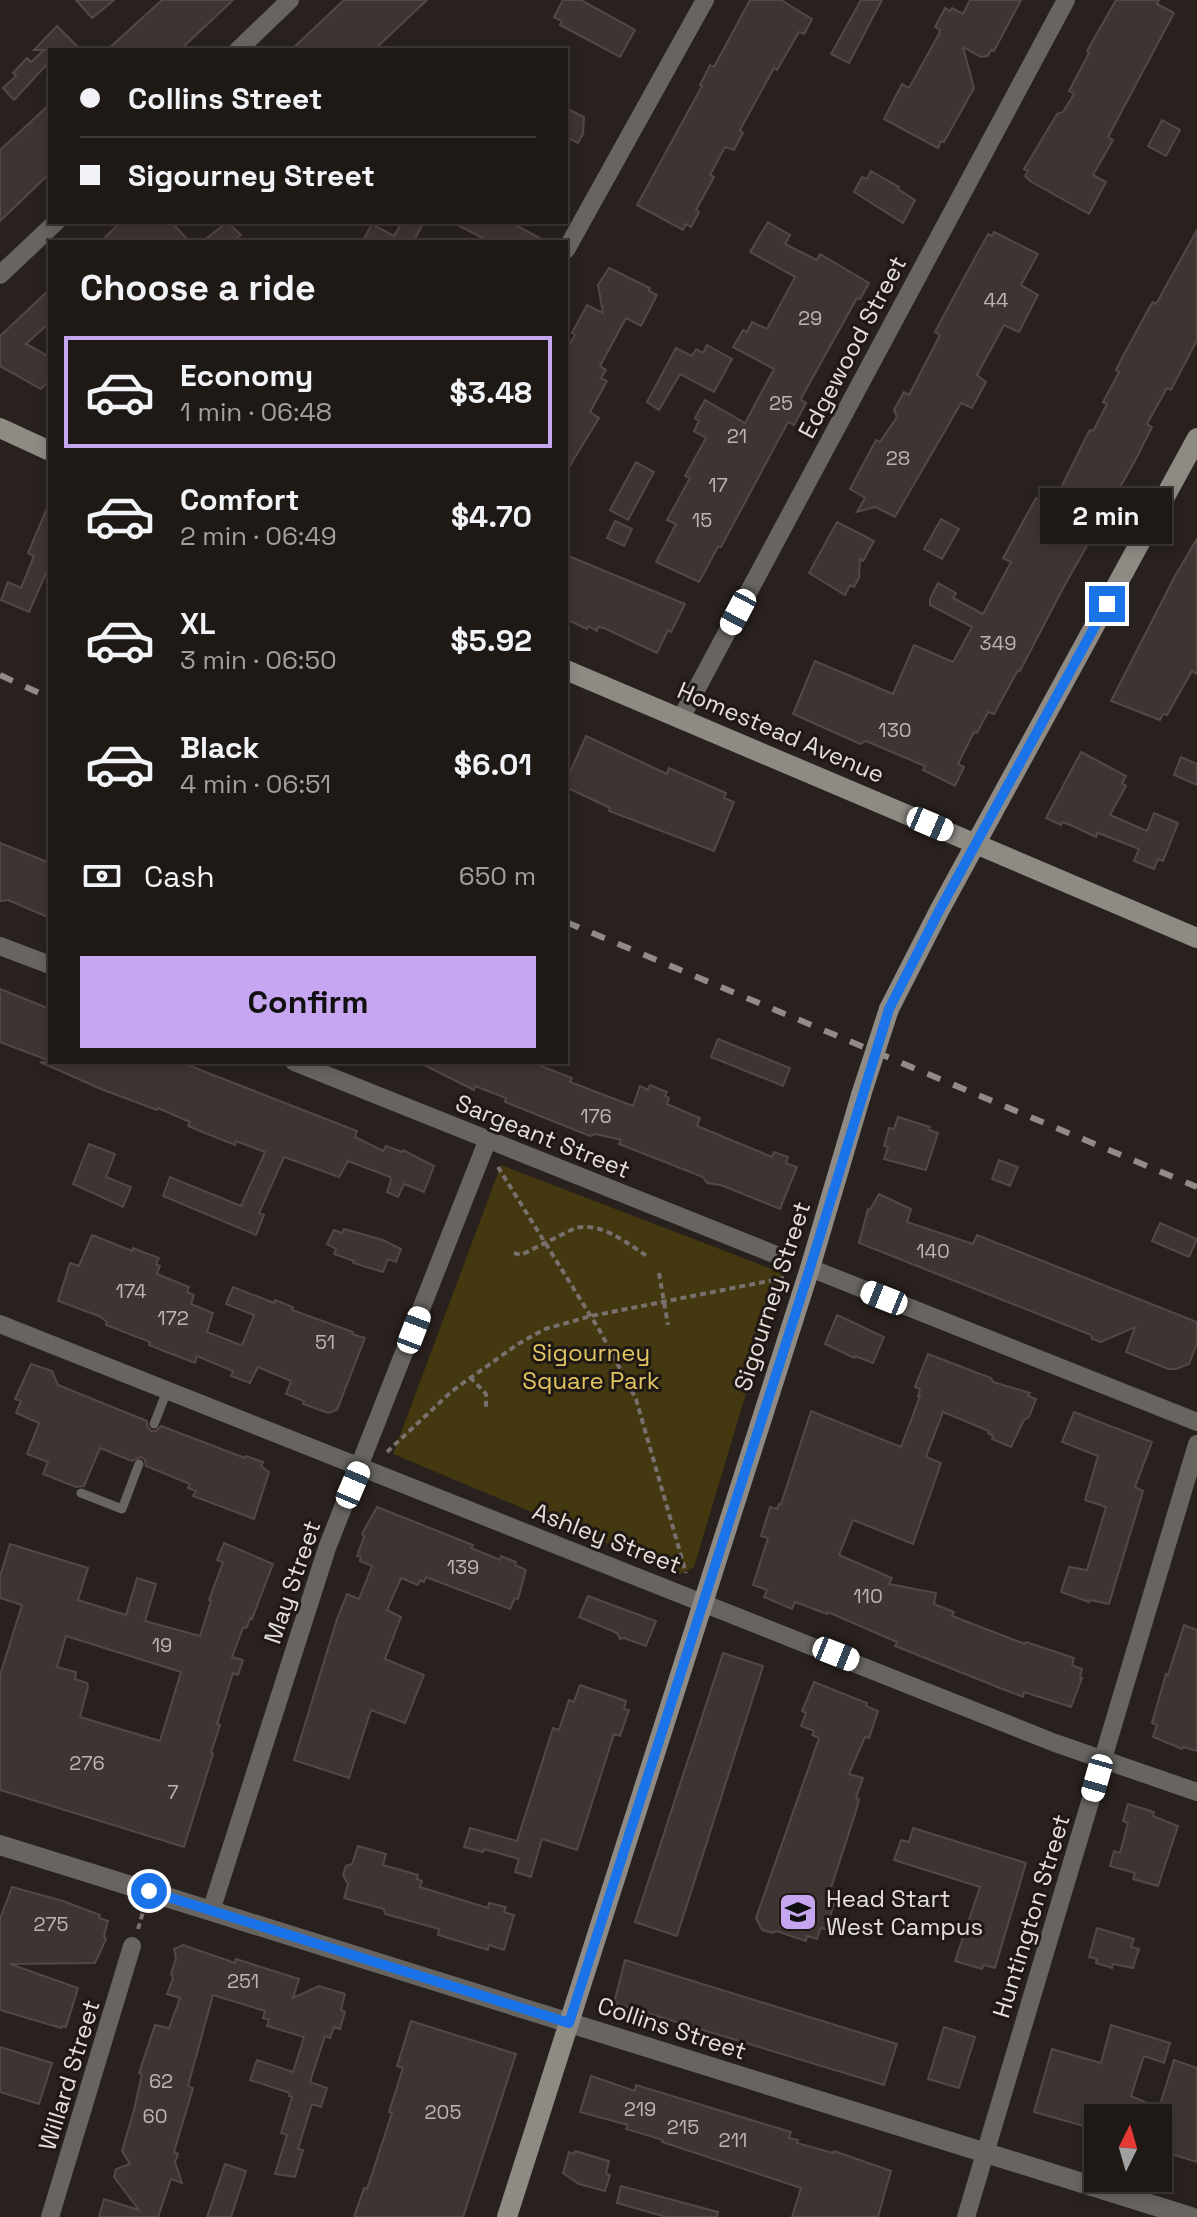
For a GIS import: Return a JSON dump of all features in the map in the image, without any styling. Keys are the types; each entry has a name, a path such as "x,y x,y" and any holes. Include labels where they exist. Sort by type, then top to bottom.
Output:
{"main road":[{"path":"0,428 48,450"},
{"name":"Sigourney Street","path":"507,2217 810,1268 889,1009 1197,438"},
{"name":"Homestead Avenue","path":"568,671 1197,938"}],"street":[{"path":"240,48 290,0"},
{"path":"568,246 705,0"},
{"name":"Edgewood Street","path":"681,718 1066,0"},
{"path":"0,275 54,224"},
{"path":"0,946 48,964"},
{"name":"Sargeant Street","path":"299,1064 774,1254"},
{"name":"May Street","path":"211,1911 327,1548 488,1139"},
{"path":"810,1268 1197,1422"},
{"name":"Ashley Street","path":"0,1324 1102,1761 1197,1792"},
{"name":"Huntington Street","path":"966,2217 1197,1444"},
{"name":"Collins Street","path":"0,1845 1191,2217"},
{"name":"Willard Street","path":"50,2217 132,1946"}],"lane":[{"path":"154,1424 167,1391"},
{"path":"81,1493 122,1509 139,1464"}],"path":[{"path":"498,1167 591,1316 636,1399 686,1573"},
{"path":"514,1253 521,1255 575,1228 592,1226 611,1233 647,1256"},
{"path":"659,1273 668,1325"},
{"path":"387,1452 470,1377 545,1329 591,1316 784,1278"},
{"path":"518,1344 523,1349"},
{"path":"470,1377 486,1394 486,1408"}],"green space":[{"name":"Sigourney Square Park","path":"501,1165 782,1273 694,1567 680,1574 393,1454"}],"building":[{"path":"76,0 114,0 92,18"},
{"path":"162,0 233,0 182,48 109,48"},
{"path":"344,0 427,0 376,48 293,48"},
{"path":"563,0 581,0 635,30 620,57 560,25 562,21 554,17"},
{"path":"750,0 781,0 812,19 804,34 799,32 777,70 774,68 740,130 743,133 734,150 725,147 710,175 714,177 696,210 699,212 691,227 686,224 683,230 637,205 702,86 710,65 714,67"},
{"path":"861,0 882,0 849,63 831,54"},
{"path":"970,0 1021,0 994,51 991,50 988,56 981,57 963,47 974,88 938,148 884,119 902,84 909,88 939,34 940,30 935,27 945,8 963,14"},
{"path":"1116,0 1159,0 1157,4 1174,13 1108,137 1113,140 1093,175 1106,182 1089,214 1030,181 1025,176 1028,171 1024,169 1057,114 1063,112 1074,94 1069,91"},
{"path":"57,26 79,48 48,48 48,63 14,100 3,88 16,76 13,73 27,58 31,62 44,50 34,50"},
{"path":"48,106 48,175 0,221 0,150"},
{"path":"568,109 584,117 583,134 578,143 568,138"},
{"path":"1162,120 1180,130 1166,156 1148,146"},
{"path":"871,171 915,200 903,223 854,192 862,177 867,179"},
{"path":"768,222 790,235 785,244 817,260 820,254 869,283 860,299 857,298 803,395 801,400 806,403 794,425 788,422 699,582 656,562 676,524 667,520 690,478 685,476 706,438 694,431 699,421 695,418 705,400 745,423 774,369 733,347 752,322 767,329 795,277 750,252"},
{"path":"119,224 173,224 188,240 102,240"},
{"path":"224,224 229,224 241,235 234,240 204,240"},
{"path":"372,224 394,236 401,224 423,224 414,240 363,240"},
{"path":"456,224 514,224 543,240 486,240"},
{"path":"1197,230 1197,340 1171,390 1167,388 1147,424 1152,427 1137,457 1020,671 994,714 988,712 977,733 974,732 958,764 964,767 955,786 923,770 925,766 866,741 860,744 793,714 815,661 893,694 914,645 953,662 972,627 930,605 938,583 956,593 953,598 983,614 1011,562 1003,558 1036,498 1052,506 1086,437 1090,430 1093,431 1107,404 1103,402 1119,372 1116,370 1121,360"},
{"path":"994,232 1038,254 1021,285 1038,295 1019,332 1004,325 977,375 986,382 972,408 961,403 895,517 875,507 857,512 865,498 850,489 876,440 880,442 897,417 894,410 904,392 909,395 940,335 935,332 988,234 992,236"},
{"path":"609,268 650,288 649,291 657,295 641,326 626,318 600,366 606,370 601,378 607,381 590,412 599,418 568,469 568,347 587,305 603,313 598,285"},
{"path":"48,291 48,324 26,344 48,356 48,382 41,389 0,366 0,336"},
{"path":"707,345 732,359 714,392 680,374 659,410 647,402 676,348 692,356 696,349 703,353"},
{"path":"636,462 654,472 628,520 610,510"},
{"path":"48,506 48,569 29,612 1,600 8,582 21,588 34,556 28,553"},
{"path":"941,519 959,529 942,559 924,549"},
{"path":"615,521 632,529 624,546 607,538"},
{"path":"837,522 874,541 863,561 860,559 859,578 854,587 850,585 845,595 809,573"},
{"path":"1197,539 1197,674 1192,671 1167,715 1163,714 1160,720 1111,701"},
{"path":"568,556 685,604 657,653 604,628 598,627 597,631 588,626 587,629 568,620"},
{"path":"586,736 667,774 669,768 726,793 724,798 734,802 714,851 609,811 610,808 568,788 568,776"},
{"path":"1081,752 1126,776 1122,783 1126,786 1110,815 1147,831 1154,813 1178,823 1163,861 1158,859 1154,869 1134,861 1139,849 1046,818"},
{"path":"1181,757 1197,764 1197,785 1174,775"},
{"path":"0,843 48,862 48,917 8,900 0,901"},
{"path":"0,989 48,1008 48,1060 0,1042"},
{"path":"718,1039 790,1068 783,1086 711,1057"},
{"path":"40,1062 185,1064 357,1131 355,1137 383,1151 386,1146 403,1150 434,1166 424,1192 404,1184 398,1197 387,1192 390,1177 348,1161 339,1177 284,1157 259,1213 264,1215 256,1235 163,1196 170,1177 241,1206 265,1152 236,1141 235,1145 188,1126 190,1122 158,1108 101,1089"},
{"path":"422,1064 536,1064 572,1078 570,1082 633,1106 640,1086 648,1090 650,1085 667,1092 667,1104 700,1118 697,1126 772,1157 774,1152 788,1157 786,1163 797,1167 780,1209 721,1185 707,1183 703,1177 619,1144 621,1140 596,1134 590,1136 505,1102 506,1098 475,1086 474,1090"},
{"path":"898,1117 930,1127 929,1130 938,1133 926,1170 884,1159 889,1128 894,1129"},
{"path":"89,1144 115,1154 106,1177 131,1187 123,1207 73,1184"},
{"path":"999,1160 1018,1167 1010,1186 992,1179"},
{"path":"879,1194 911,1209 907,1222 973,1244 977,1235 1197,1322 1197,1343 1189,1364 1168,1369 1126,1352 1135,1327 1101,1342 1092,1339 1091,1335 859,1243 868,1209"},
{"path":"1160,1223 1197,1239 1189,1257 1152,1241"},
{"path":"344,1229 383,1240 401,1249 396,1262 388,1259 383,1272 334,1254 336,1249 327,1244 334,1230 342,1233"},
{"path":"92,1235 159,1258 157,1274 189,1287 187,1292 194,1295 191,1304 213,1313 207,1332 238,1344 242,1345 254,1315 226,1304 233,1287 274,1303 275,1300 293,1307 292,1310 365,1338 337,1410 328,1413 303,1404 304,1401 286,1394 291,1381 258,1367 250,1383 231,1376 233,1371 197,1356 195,1363 149,1345 150,1342 106,1325 107,1322 99,1316 58,1301 70,1263 79,1266"},
{"path":"837,1315 884,1337 873,1363 825,1344"},
{"path":"928,1354 991,1378 993,1382 1030,1393 1028,1396 1036,1399 1029,1417 1024,1420 1011,1447 992,1439 989,1431 943,1412 926,1457 941,1463 913,1544 853,1520 839,1555 892,1578 889,1584 936,1593 934,1604 954,1612 952,1616 1025,1644 1074,1658 1072,1665 1082,1669 1082,1678 1071,1707 1024,1692 1023,1697 895,1646 897,1642 828,1612 795,1602 792,1609 764,1597 767,1590 753,1585 768,1538 761,1536 770,1507 777,1509 781,1504 811,1411 901,1447 920,1396 920,1389 915,1387"},
{"path":"31,1364 52,1371 58,1385 147,1421 151,1431 161,1426 263,1462 261,1466 269,1472 254,1519 193,1496 196,1491 188,1488 190,1484 146,1466 141,1457 132,1461 100,1448 84,1486 76,1487 43,1474 48,1462 27,1454 39,1423 16,1413 21,1401 15,1399"},
{"path":"1074,1412 1152,1442 1135,1487 1143,1491 1109,1604 1089,1602 1061,1592 1069,1567 1087,1570 1106,1507 1085,1500 1098,1456 1062,1442"},
{"path":"377,1507 473,1545 471,1548 500,1560 501,1556 516,1562 515,1565 526,1570 518,1599 515,1598 510,1609 426,1577 418,1585 401,1578 387,1610 401,1617 385,1659 424,1675 405,1723 371,1710 349,1778 294,1760 347,1594 359,1599 372,1566 360,1561 361,1557 357,1556 364,1537 362,1534"},
{"path":"224,1543 273,1564 252,1619 243,1628 232,1657 243,1660 238,1675 233,1673 217,1724 220,1725 213,1754 184,1847 0,1790 0,1675 22,1605 0,1598 0,1576 10,1544 88,1568 78,1600 126,1615 137,1578 156,1584 145,1621 200,1636 223,1562 217,1560","holes":["66,1636 181,1672 160,1741 80,1717 87,1683 75,1679 76,1672 57,1667"]},
{"path":"588,1596 656,1621 646,1646 620,1639 617,1633 579,1617"},
{"path":"1184,1625 1197,1630 1197,1751 1182,1749 1153,1737 1157,1725 1152,1723"},
{"path":"723,1653 763,1666 677,1936 635,1922"},
{"path":"814,1682 867,1703 866,1706 878,1711 869,1738 865,1737 849,1774 863,1778 856,1798 859,1799 857,1808 830,1891 833,1892 829,1903 834,1904 826,1929 821,1928 817,1939 807,1936 806,1941 776,1931 762,1930 756,1918 819,1738 812,1735 814,1731 801,1726 806,1713 802,1711"},
{"path":"580,1685 626,1701 624,1709 629,1710 620,1736 614,1734 577,1850 542,1839 531,1877 515,1872 519,1859 464,1847 470,1828 517,1841 553,1728 559,1730 569,1700 574,1702"},
{"path":"1128,1804 1154,1812 1153,1816 1178,1826 1158,1886 1133,1879 1135,1873 1110,1866 1114,1851 1120,1853 1128,1823 1123,1821"},
{"path":"913,1828 1026,1863 995,1968 984,1965 982,1969 955,1961 980,1887 894,1860 901,1840 909,1842"},
{"path":"358,1846 386,1854 383,1865 418,1875 417,1879 422,1881 420,1887 488,1908 489,1903 506,1907 504,1912 514,1915 504,1950 489,1945 488,1950 438,1935 439,1929 385,1914 384,1909 344,1898 348,1884 343,1875 346,1866 352,1864"},
{"path":"12,1887 63,1901 108,1921 106,1939 95,1963 10,1964 78,1988 66,2027 0,2010 0,1919"},
{"path":"1097,1928 1134,1939 1131,1947 1139,1949 1133,1968 1113,1964 1112,1968 1089,1957"},
{"path":"183,1945 235,1963 236,1959 299,1979 293,1998 319,1986 345,1994 341,2010 345,2012 340,2029 334,2027 330,2038 325,2036 310,2082 327,2088 321,2107 312,2104 298,2149 303,2150 295,2177 275,2174 287,2135 281,2133 292,2097 290,2093 250,2080 257,2060 293,2072 304,2037 267,2026 269,2020 263,2018 265,2011 213,1995 188,2086 193,2088 174,2152 178,2154 175,2162 182,2183 171,2179 158,2217 99,2217 104,2199 139,2210 114,2177 116,2169 130,2164 122,2151 142,2074 139,2073 155,2025 169,2028 180,1998 167,1994 173,1978 174,1949"},
{"path":"625,1960 897,2044 884,2085 614,2003"},
{"path":"411,2021 516,2054 463,2217 354,2217 364,2188 367,2189 392,2113 389,2112 403,2068 397,2066"},
{"path":"1111,2025 1170,2043 1164,2063 1144,2056 1131,2096 1150,2104 1084,2104 1084,2126 1034,2112 1052,2049 1101,2063"},
{"path":"944,2027 975,2037 959,2088 928,2079"},
{"path":"0,2047 52,2063 39,2104 0,2092"},
{"path":"1174,2060 1197,2068 1197,2162 1172,2154 1172,2104 1160,2104"},
{"path":"591,2076 635,2091 636,2085 791,2132 789,2138 798,2140 797,2143 834,2151 891,2171 878,2217 792,2217 801,2188 626,2129 628,2125 580,2112"},
{"path":"575,2151 609,2161 606,2174 610,2175 605,2191 579,2184 563,2173 569,2152 574,2154"},
{"path":"225,2164 246,2171 231,2217 207,2217"},
{"path":"621,2186 718,2212 717,2217 666,2217 617,2203"}],"railway":[{"path":"0,675 48,697"},
{"path":"568,923 1197,1187"}],"place":[{"name":"Head Start West Campus","path":"798,1912"}],"route":[{"path":"149,1891 569,2023 810,1268 889,1009 939,911 1107,604"}]}
